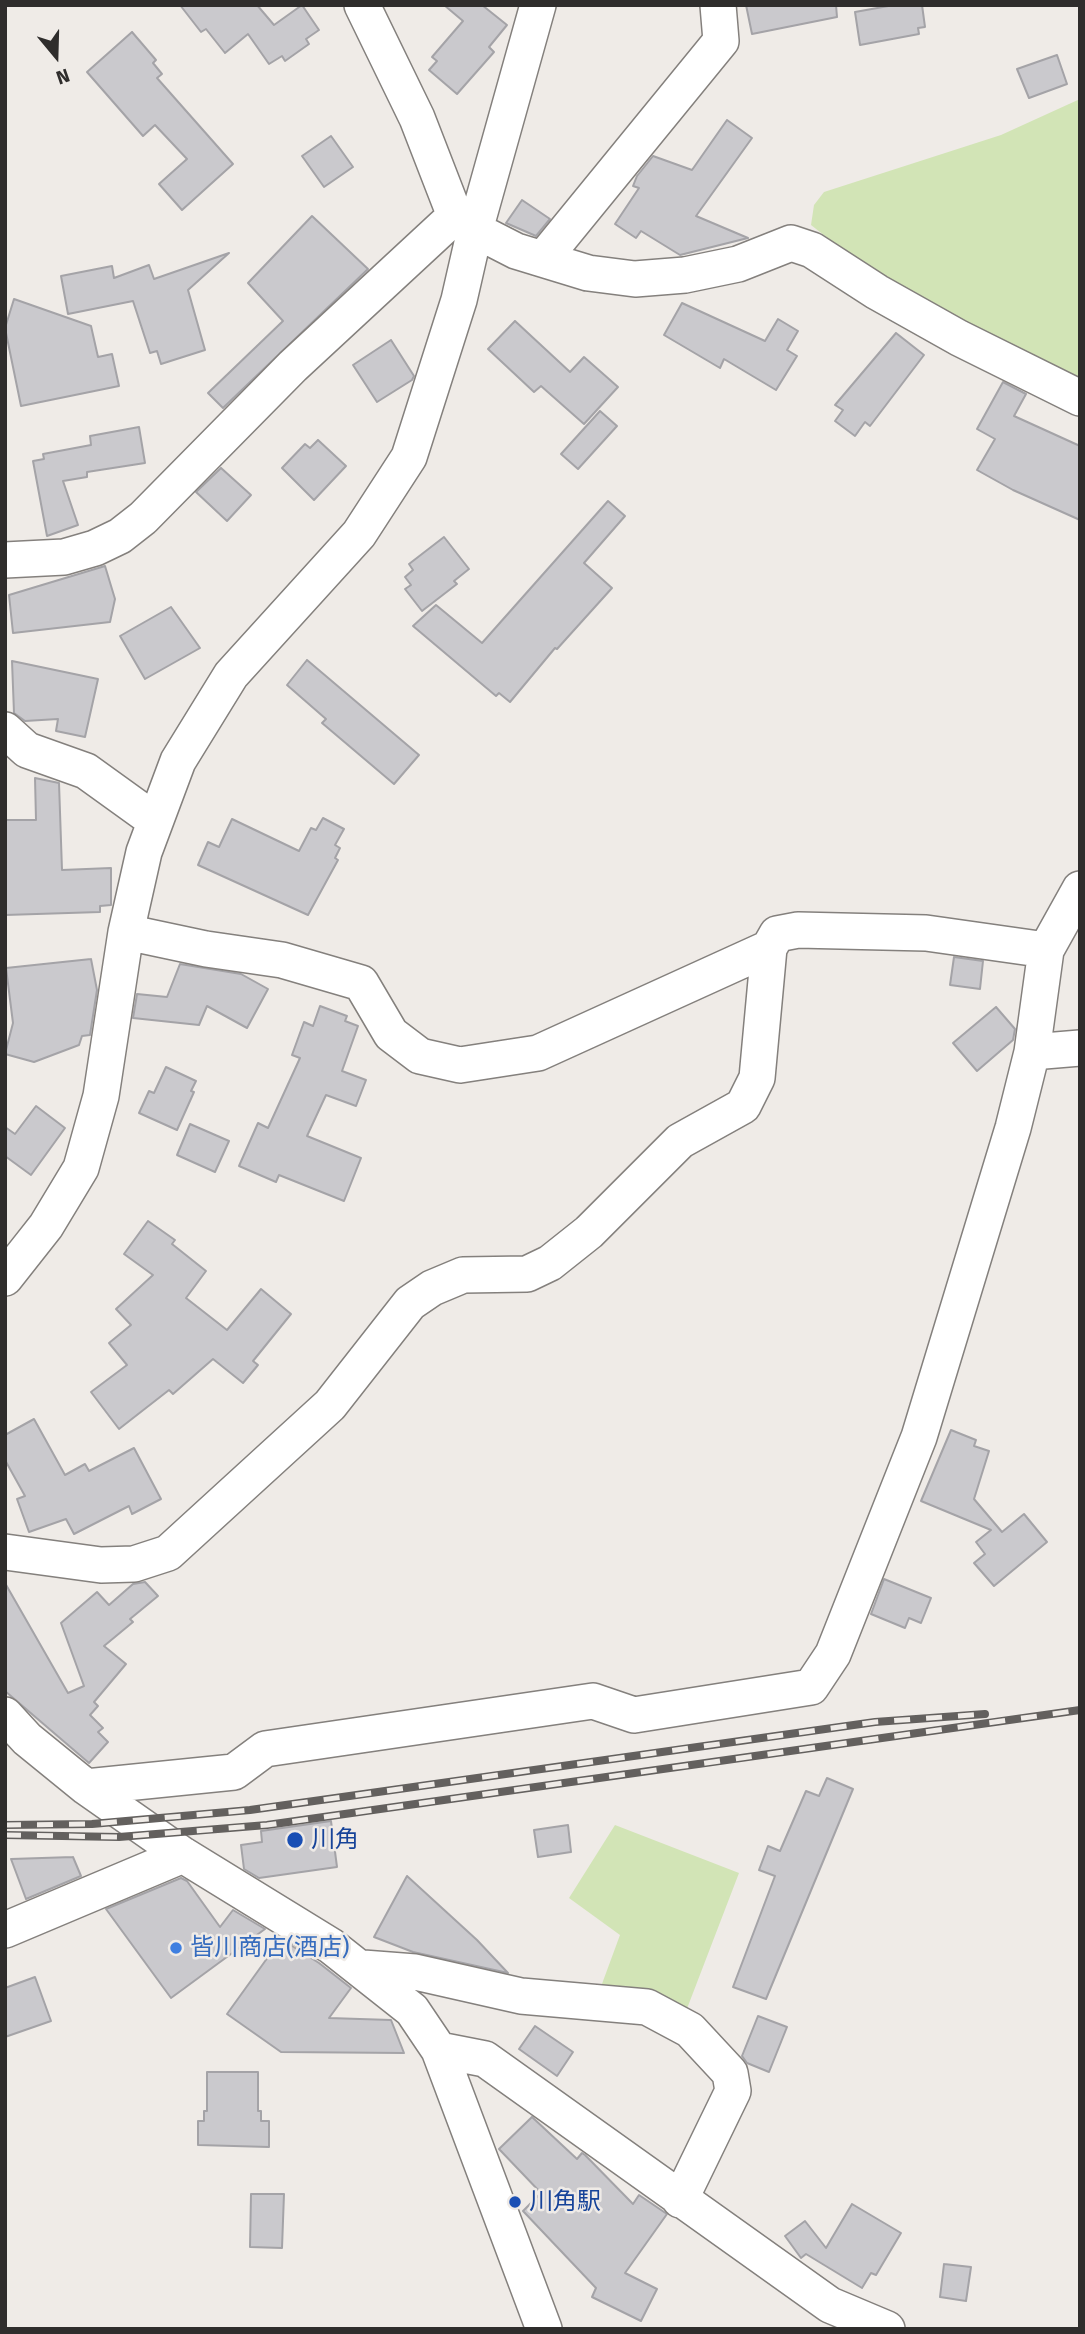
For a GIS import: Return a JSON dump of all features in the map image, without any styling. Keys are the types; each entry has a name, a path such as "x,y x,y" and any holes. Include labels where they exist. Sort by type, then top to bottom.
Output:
{"street":[{"path":"362,5 465,223 516,251 588,273 635,279 685,275 738,264 791,243 812,250 877,292 958,338 1080,398"},
{"path":"5,1278 46,1226 81,1168 101,1096 126,932 154,820 187,743 231,676 359,534 409,457 458,300 465,223 538,5"},
{"path":"542,259 721,41 718,5"},
{"path":"5,560 64,557 95,548 120,536 143,518 293,366 465,223"},
{"path":"5,730 27,750 86,771 154,820"},
{"path":"86,1787 234,1772 265,1749 593,1701 634,1715 811,1687 833,1654 919,1437 1013,1128 1032,1052 1045,950 1080,889"},
{"path":"5,1552 101,1565 134,1564 168,1552 330,1405 410,1303 432,1287 463,1275 527,1274 551,1263 589,1232 680,1141 743,1106 757,1078 769,948 777,934 798,930 926,933 1045,950"},
{"path":"126,932 206,949 282,960 361,983 391,1034 420,1056 460,1065 537,1053 769,948"},
{"path":"1032,1052 1080,1048"},
{"path":"5,1715 27,1740 86,1787 183,1855 258,1898 363,1968 412,2010 439,2050 544,2329"},
{"path":"5,1930 183,1855"},
{"path":"363,1968 415,1972 521,1996 647,2007 690,2030 730,2073 733,2091 680,2200"},
{"path":"439,2050 485,2059 830,2305 887,2329"}],"green space":[{"path":"1080,99 1080,388 886,284 811,225 814,205 824,192 1001,135"},
{"path":"615,1825 739,1873 683,2019 599,1992 620,1935 569,1898"}],"building":[{"path":"180,5 257,5 274,25 302,5 319,30 306,39 309,44 285,61 282,56 269,64 248,34 225,53 206,29 201,32"},
{"path":"444,5 482,5 507,25 489,47 494,52 457,94 429,70 437,61 432,57 463,21"},
{"path":"746,5 836,5 837,17 752,34"},
{"path":"894,5 922,5 925,27 918,28 919,34 860,45 855,12"},
{"path":"132,32 156,60 153,63 162,74 157,78 233,164 182,210 159,184 187,159 155,125 143,136 87,72"},
{"path":"1057,55 1067,84 1029,98 1017,69"},
{"path":"727,120 752,138 696,216 748,238 680,255 641,231 636,238 615,224 639,188 633,186 637,176 653,156 692,170"},
{"path":"331,136 353,167 324,187 302,156"},
{"path":"522,200 550,219 536,236 506,223"},
{"path":"312,216 368,269 223,408 208,393 283,321 248,283"},
{"path":"229,253 188,290 205,350 161,364 157,351 150,353 133,301 68,314 61,276 112,266 114,278 149,265 154,279"},
{"path":"14,299 91,326 98,357 112,354 119,386 21,406 5,328"},
{"path":"682,303 765,341 778,319 798,331 787,350 797,356 776,390 724,359 720,368 664,335"},
{"path":"515,321 570,372 584,357 618,387 584,424 541,386 534,392 488,349"},
{"path":"896,333 924,355 870,426 865,422 855,436 835,421 843,410 835,405"},
{"path":"391,340 414,376 412,380 377,402 353,365"},
{"path":"1003,382 1026,394 1014,416 1080,446 1080,520 1013,490 977,470 995,439 977,429"},
{"path":"600,411 617,426 578,469 561,454"},
{"path":"139,427 145,463 87,472 87,477 63,481 78,525 47,536 33,461 44,459 43,454 91,445 90,436"},
{"path":"318,440 346,466 314,500 282,468 305,444 310,448"},
{"path":"221,468 251,495 227,521 196,492"},
{"path":"608,501 625,516 584,563 612,588 557,649 555,648 510,702 499,693 496,696 413,626 436,605 482,643"},
{"path":"444,537 469,569 454,581 457,584 422,611 405,589 411,585 405,577 413,570 409,564"},
{"path":"105,566 115,599 110,622 13,633 9,595"},
{"path":"171,607 200,648 145,679 120,636"},
{"path":"307,660 419,755 394,784 322,723 326,719 287,685"},
{"path":"12,661 98,679 85,737 56,731 58,719 25,721 14,713"},
{"path":"35,778 59,783 62,870 111,868 111,905 100,906 100,912 5,915 5,820 36,820"},
{"path":"323,818 344,829 335,845 340,848 335,858 338,860 308,915 198,865 208,842 219,847 232,819 299,851 311,828 316,830"},
{"path":"954,957 983,961 980,989 950,985"},
{"path":"91,959 97,990 90,1035 82,1036 79,1045 34,1062 5,1054 13,1023 6,968"},
{"path":"180,964 241,974 268,989 247,1028 207,1006 199,1025 133,1018 137,994 167,997"},
{"path":"320,1006 347,1016 345,1021 358,1026 342,1071 366,1080 356,1106 326,1095 307,1136 361,1158 344,1201 279,1175 276,1182 239,1166 258,1123 268,1128 300,1058 292,1055 304,1022 313,1026"},
{"path":"996,1007 1015,1029 1013,1040 977,1071 953,1043"},
{"path":"166,1067 196,1081 191,1091 194,1092 177,1130 139,1113 149,1091 154,1093"},
{"path":"36,1106 65,1128 31,1175 5,1156 5,1127 15,1134"},
{"path":"190,1124 229,1141 215,1172 177,1155"},
{"path":"148,1221 175,1240 172,1244 206,1271 186,1298 227,1330 261,1289 291,1314 253,1361 258,1365 243,1383 213,1359 173,1394 169,1390 119,1429 91,1392 127,1365 109,1343 131,1325 116,1309 153,1275 124,1254"},
{"path":"34,1419 65,1475 85,1464 89,1471 134,1448 161,1499 132,1514 129,1506 74,1534 66,1519 29,1532 17,1499 25,1496 5,1460 5,1435"},
{"path":"951,1430 976,1440 974,1446 989,1451 974,1499 1002,1532 1024,1514 1047,1542 994,1586 974,1563 985,1554 976,1542 991,1530 921,1501"},
{"path":"884,1579 931,1598 921,1623 909,1618 905,1628 871,1614"},
{"path":"145,1582 158,1596 130,1619 133,1622 104,1646 126,1664 94,1702 98,1706 90,1715 103,1728 98,1732 108,1742 89,1763 5,1691 5,1583 68,1693 84,1686 61,1623 97,1592 109,1605 133,1584"},
{"path":"827,1778 853,1789 766,1999 733,1987 775,1876 759,1870 768,1846 780,1851 806,1791 819,1796"},
{"path":"331,1821 337,1867 259,1878 244,1869 241,1845 262,1842 261,1831"},
{"path":"568,1825 571,1852 538,1857 534,1830"},
{"path":"73,1857 81,1876 26,1899 11,1859"},
{"path":"407,1876 477,1940 508,1973 413,1952 374,1937"},
{"path":"181,1878 187,1881 220,1927 233,1910 265,1929 171,1998 106,1909"},
{"path":"281,1939 319,1963 351,1988 329,2018 391,2020 404,2053 281,2052 227,2014"},
{"path":"35,1977 51,2021 5,2037 5,1988"},
{"path":"758,2016 787,2027 769,2072 747,2063 742,2056"},
{"path":"535,2026 573,2052 557,2076 519,2049"},
{"path":"207,2072 258,2072 258,2111 261,2111 261,2121 269,2121 269,2147 198,2145 198,2121 204,2121 204,2111 207,2111"},
{"path":"532,2117 577,2159 582,2153 585,2155 633,2204 639,2195 667,2214 625,2273 657,2289 641,2321 592,2297 596,2288 523,2211 541,2193 499,2149"},
{"path":"251,2194 284,2194 282,2248 250,2247"},
{"path":"852,2204 901,2233 876,2275 871,2273 862,2288 806,2254 801,2258 785,2236 805,2221 826,2248"},
{"path":"944,2264 971,2267 966,2301 940,2297"}],"railway":[{"path":"5,1835 119,1837 267,1825 1080,1710"},
{"path":"5,1825 92,1824 250,1810 875,1722 985,1714"}],"place":[{"name":"川角","path":"295,1840"},
{"name":"皆川商店(酒店)","path":"176,1948"},
{"name":"川角駅","path":"515,2202"}]}
